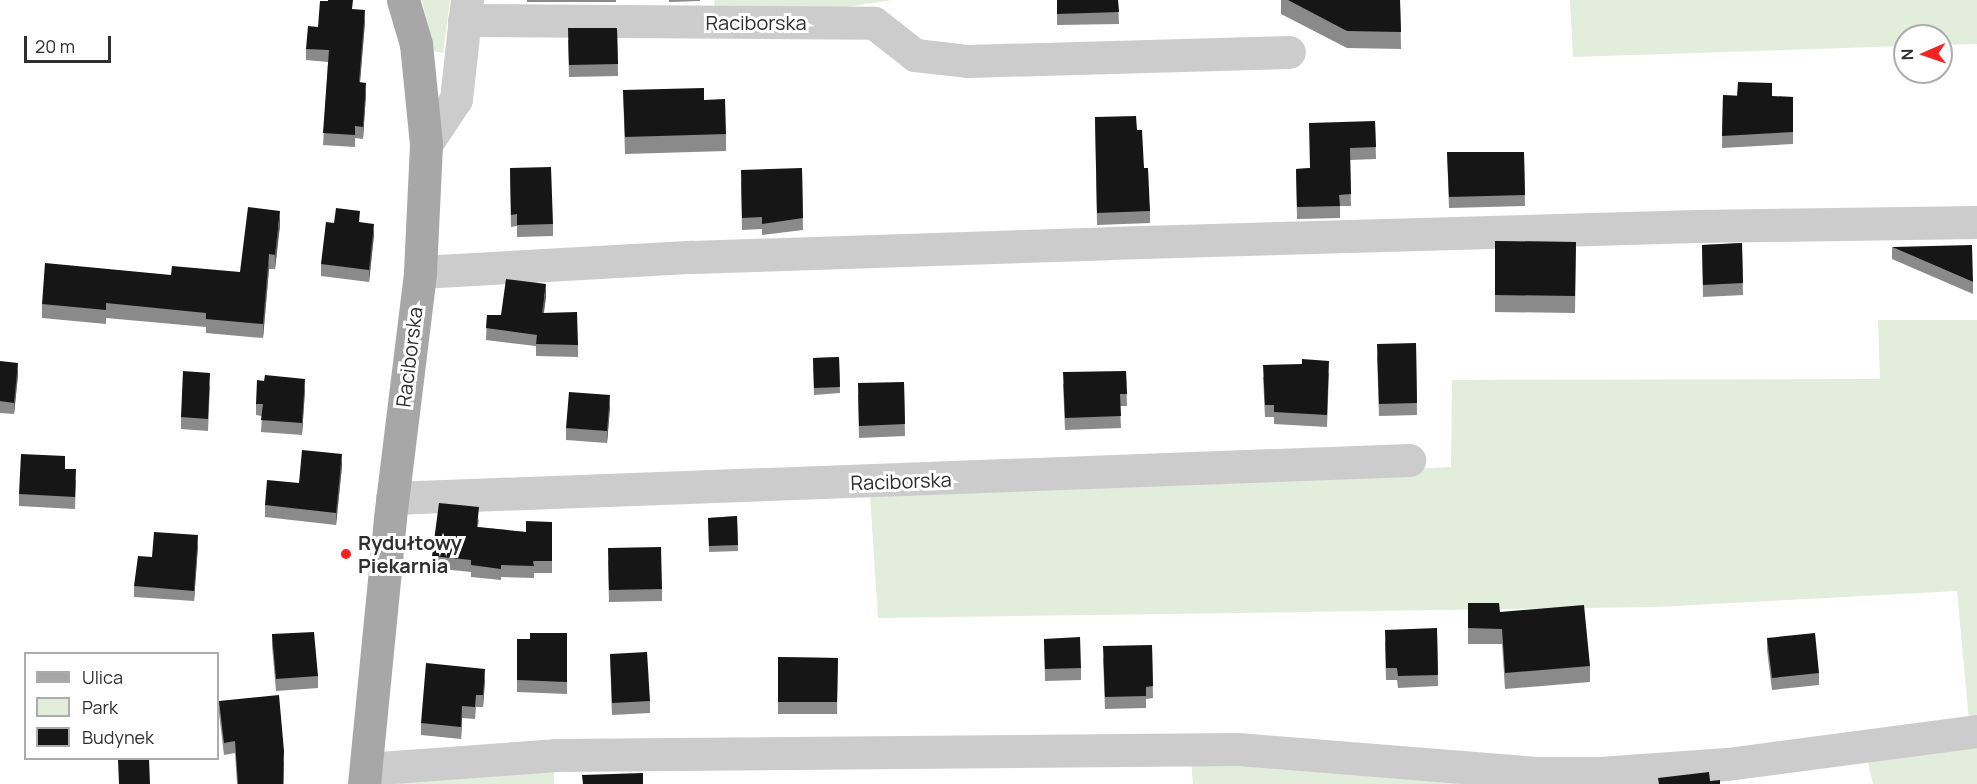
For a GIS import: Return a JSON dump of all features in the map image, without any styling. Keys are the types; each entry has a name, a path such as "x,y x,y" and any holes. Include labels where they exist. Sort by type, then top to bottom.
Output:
{"main road":[{"name":"Raciborska","path":"365,776 392,498 420,272 426,144 416,44 402,0"}],"street":[{"name":"Raciborska","path":"426,144 456,99 466,10 874,23 915,55 967,61 1289,52"},
{"path":"420,272 692,257 1109,243 1697,226 1977,222"},
{"name":"Raciborska","path":"392,498 1409,460"},
{"path":"365,776 555,755 1238,749 1442,774 1600,773 1728,764 1977,731"}],"green space":[{"path":"422,0 450,0 443,53 433,51"},
{"path":"714,0 892,0 841,8 715,9"},
{"path":"1570,0 1977,0 1977,44 1953,45 1953,24 1893,24 1893,46 1573,57"},
{"path":"1878,320 1977,320 1977,784 1873,784 1864,746 1970,732 1957,591 1655,607 878,618 870,495 1451,467 1452,380 1880,379"},
{"path":"1190,750 1640,784 1193,784"},
{"path":"555,755 554,784 364,784"}],"building":[{"path":"353,0 352,9 365,10 359,82 366,83 363,127 355,126 355,135 323,133 329,50 306,49 308,26 318,27 320,1"},
{"path":"1057,0 1118,0 1119,12 1057,14"},
{"path":"1288,0 1400,0 1401,32 1347,31"},
{"path":"568,28 617,28 618,64 569,65"},
{"path":"1738,82 1772,83 1772,96 1793,97 1793,132 1722,136 1723,95 1737,96"},
{"path":"704,88 704,100 725,99 726,134 625,137 623,90"},
{"path":"1136,116 1137,130 1142,130 1144,168 1148,168 1150,211 1097,213 1095,117"},
{"path":"1375,121 1376,147 1350,148 1351,194 1339,195 1340,206 1297,207 1296,169 1310,168 1309,123"},
{"path":"1447,152 1524,152 1525,195 1449,197"},
{"path":"551,167 553,224 517,225 517,214 511,215 510,168"},
{"path":"802,168 803,218 762,224 762,217 742,218 741,170"},
{"path":"248,207 280,211 275,255 269,254 263,324 206,319 206,313 106,303 106,310 42,304 45,263 171,275 172,266 240,272"},
{"path":"336,208 360,211 359,222 374,224 369,270 321,264 326,222 334,223"},
{"path":"1495,241 1576,242 1575,296 1495,295"},
{"path":"1742,243 1743,283 1703,285 1702,245"},
{"path":"1972,245 1973,282 1892,247"},
{"path":"506,279 546,284 542,313 577,312 578,345 536,344 537,335 486,328 487,315 501,315"},
{"path":"1416,343 1417,403 1379,404 1377,344"},
{"path":"839,357 840,387 814,388 813,358"},
{"path":"1302,359 1329,361 1327,415 1274,412 1274,405 1265,405 1263,365 1302,364"},
{"path":"0,361 18,363 14,403 0,401"},
{"path":"183,371 210,373 208,419 181,417"},
{"path":"1126,371 1127,394 1120,394 1121,416 1065,418 1063,372"},
{"path":"265,375 305,379 302,423 261,420 263,404 256,404 257,380 264,381"},
{"path":"904,382 905,424 859,426 858,383"},
{"path":"569,392 610,395 607,431 566,428"},
{"path":"302,450 342,454 336,513 265,505 267,480 299,483"},
{"path":"21,454 65,456 65,469 76,469 75,497 19,494"},
{"path":"439,503 479,507 477,527 526,532 526,521 552,522 552,561 533,561 534,566 501,565 501,569 471,565 471,560 432,556"},
{"path":"737,516 738,545 709,546 708,518"},
{"path":"154,532 198,535 194,591 134,586 138,556 152,557"},
{"path":"661,547 662,589 609,590 608,548"},
{"path":"1468,603 1499,603 1500,612 1584,605 1590,666 1505,673 1502,629 1468,628"},
{"path":"1437,628 1438,675 1398,676 1397,668 1386,668 1385,630"},
{"path":"314,632 318,676 276,679 272,634"},
{"path":"530,633 567,633 567,682 517,680 517,639 530,639"},
{"path":"1815,633 1819,673 1772,678 1767,638"},
{"path":"1080,637 1081,668 1045,669 1044,639"},
{"path":"1152,645 1153,686 1146,687 1146,696 1105,697 1103,646"},
{"path":"647,652 650,701 612,703 610,654"},
{"path":"778,657 838,658 837,702 778,702"},
{"path":"426,663 485,669 483,695 476,695 475,707 462,706 461,727 421,723"},
{"path":"279,695 284,751 283,784 238,784 235,741 224,743 219,701"},
{"path":"118,760 149,760 150,784 119,784"},
{"path":"1709,772 1710,781 1720,780 1720,784 1659,784 1658,778"},
{"path":"643,773 643,784 583,784 582,775"}],"place":[{"name":"Rydułtowy Piekarnia","path":"346,554"}]}
